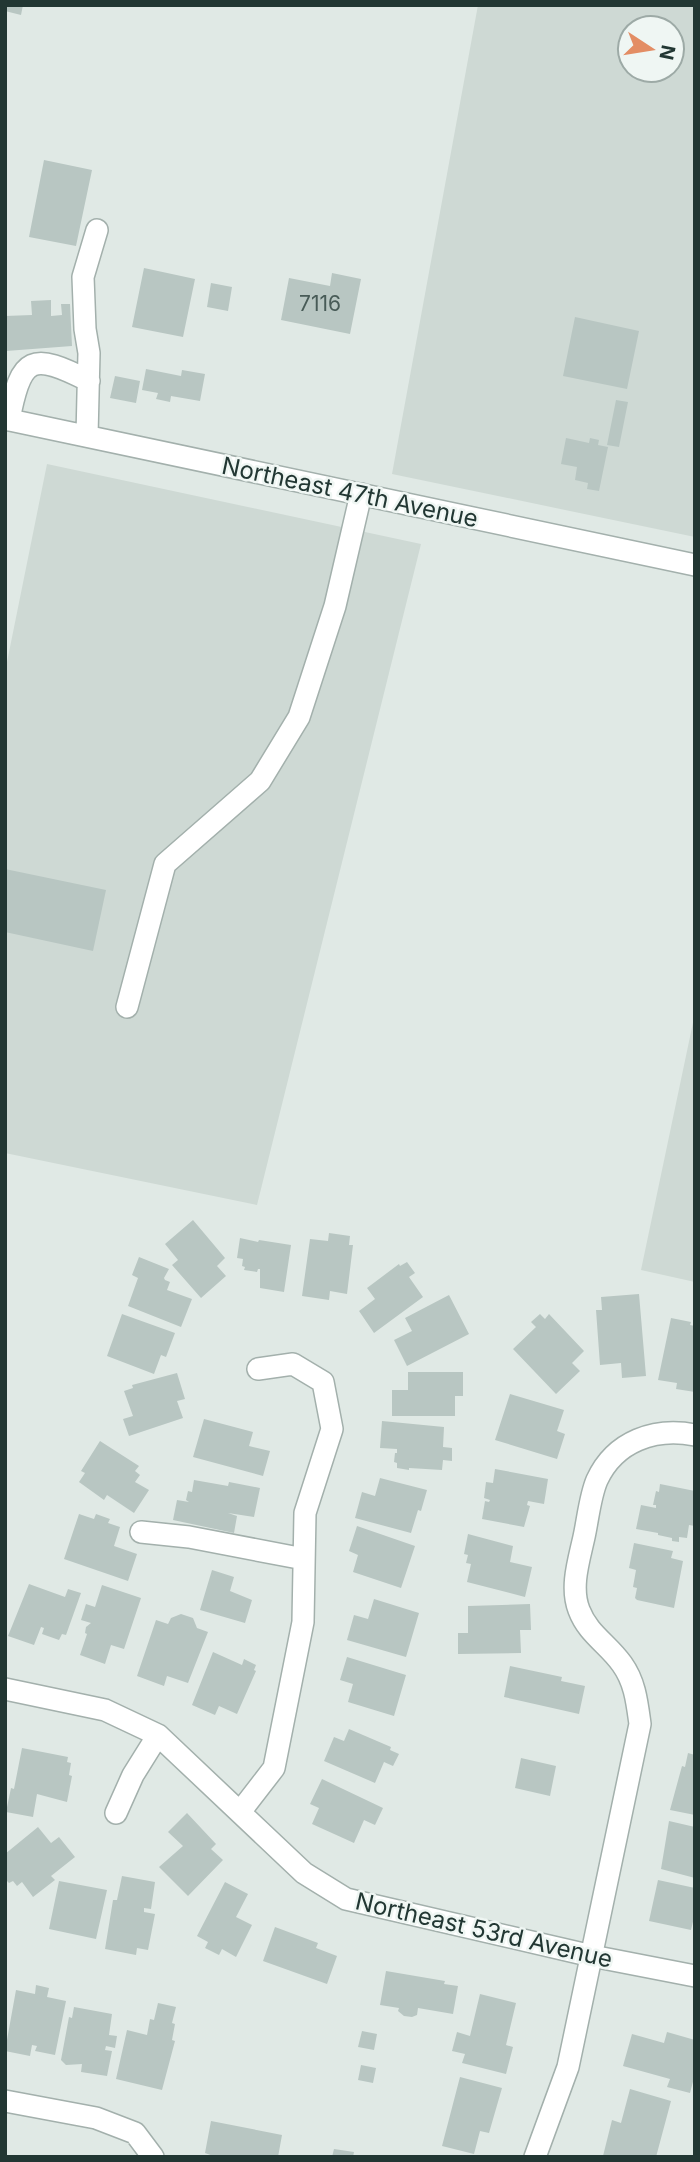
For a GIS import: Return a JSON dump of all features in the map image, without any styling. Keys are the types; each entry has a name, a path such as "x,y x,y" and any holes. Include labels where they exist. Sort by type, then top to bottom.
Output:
{"street":[{"path":"87,436 89,380 83,277 97,230"},
{"path":"7,419 21,377 32,364 43,362 60,366 89,380"},
{"name":"Northeast 47th Avenue","path":"7,419 695,565"},
{"path":"127,1007 165,864 260,781 299,717 335,606 361,494"},
{"path":"240,1812 274,1768 303,1622 304,1513 332,1429 323,1382 293,1364 258,1369"},
{"path":"535,2157 568,2067 640,1724 636,1689 621,1663 592,1634 578,1609 575,1577 596,1481 609,1461 628,1443 655,1433 695,1435"},
{"path":"141,1532 304,1559"},
{"name":"Northeast 53rd Avenue","path":"5,1689 106,1710 158,1735 304,1873 346,1899 592,1956 695,1976"},
{"path":"116,1814 133,1775 158,1735"},
{"path":"5,2101 96,2118 135,2133 153,2157"}],"shaded area":[{"path":"478,5 695,5 695,537 392,474"},
{"path":"47,464 421,544 257,1205 5,1153 5,672"},
{"path":"695,1013 695,1282 641,1270"}],"building":[{"path":"5,5 23,5 21,15 5,11"},
{"path":"44,160 92,170 76,246 29,237"},
{"path":"144,268 195,279 183,337 132,327"},
{"path":"332,273 361,279 350,334 281,320 289,278 330,286"},
{"path":"211,283 232,287 228,311 207,307"},
{"path":"51,300 51,316 62,315 61,304 70,304 72,346 6,351 5,316 32,315 31,301"},
{"path":"575,317 639,331 627,389 563,376"},
{"path":"146,369 181,376 182,370 205,374 200,401 171,396 170,402 156,399 158,393 142,390"},
{"path":"115,376 140,381 136,403 110,398"},
{"path":"616,400 628,402 619,447 607,445"},
{"path":"566,438 589,443 590,438 599,440 598,445 608,447 599,491 587,489 588,483 575,480 577,467 561,464"},
{"path":"5,869 106,890 93,951 5,932"},
{"path":"193,1220 225,1258 217,1266 226,1276 201,1298 172,1265 178,1260 165,1244"},
{"path":"329,1233 350,1236 349,1245 353,1245 347,1294 330,1291 329,1300 302,1296 310,1239 328,1241"},
{"path":"240,1238 291,1245 284,1292 260,1288 260,1269 257,1272 244,1270 243,1259 237,1258"},
{"path":"139,1257 169,1269 164,1278 170,1282 167,1290 192,1299 181,1327 128,1306 138,1278 132,1275"},
{"path":"407,1262 415,1273 409,1277 423,1297 374,1333 359,1311 375,1299 367,1288 399,1264 400,1266"},
{"path":"639,1294 646,1376 622,1378 621,1363 600,1365 596,1310 602,1310 601,1297"},
{"path":"449,1295 469,1334 407,1366 394,1340 412,1331 405,1318"},
{"path":"122,1314 175,1333 166,1357 161,1355 154,1374 107,1356"},
{"path":"540,1314 545,1319 549,1314 584,1351 572,1363 580,1371 556,1394 513,1349 536,1327 531,1322"},
{"path":"671,1318 691,1322 690,1325 695,1326 695,1392 676,1389 677,1383 658,1380"},
{"path":"408,1372 463,1372 463,1396 455,1396 455,1416 392,1416 392,1390 408,1390"},
{"path":"177,1373 185,1399 177,1401 183,1418 129,1436 123,1419 133,1416 124,1391 133,1388 132,1385"},
{"path":"510,1394 564,1410 557,1431 565,1434 557,1459 495,1440"},
{"path":"204,1419 253,1432 249,1446 270,1451 263,1476 193,1457"},
{"path":"382,1421 444,1427 443,1447 452,1448 452,1461 443,1460 442,1470 397,1468 397,1463 394,1462 397,1449 380,1448"},
{"path":"100,1441 139,1466 135,1471 140,1475 135,1482 149,1490 134,1513 107,1495 104,1500 79,1482 85,1473 81,1471"},
{"path":"495,1469 548,1479 544,1504 528,1501 527,1505 530,1506 524,1527 482,1519 485,1501 490,1500 484,1498 486,1482 493,1483"},
{"path":"380,1478 427,1490 411,1533 355,1518 362,1492 375,1496"},
{"path":"194,1480 228,1486 229,1482 260,1488 254,1517 228,1513 237,1516 234,1533 173,1520 177,1500 189,1502 186,1500 188,1491 192,1492"},
{"path":"660,1484 695,1491 695,1526 689,1525 687,1538 679,1537 679,1542 658,1533 636,1529 641,1505 656,1508 656,1505 653,1505"},
{"path":"79,1514 94,1519 96,1514 110,1519 108,1523 120,1527 114,1546 137,1554 128,1581 64,1559"},
{"path":"357,1526 415,1546 401,1588 353,1572 358,1555 349,1551"},
{"path":"468,1534 513,1546 510,1562 532,1567 525,1597 467,1582 471,1564 466,1563 468,1555 464,1554"},
{"path":"634,1543 673,1551 671,1558 683,1561 674,1608 635,1598 637,1588 633,1587 636,1570 629,1568"},
{"path":"212,1570 234,1577 230,1591 252,1600 245,1623 200,1610"},
{"path":"29,1584 65,1597 68,1589 81,1593 66,1635 62,1634 59,1640 42,1634 44,1628 41,1627 34,1645 8,1636"},
{"path":"102,1585 141,1598 124,1649 111,1645 105,1664 80,1655 87,1634 86,1627 91,1623 81,1620 86,1604 95,1607"},
{"path":"374,1599 419,1613 406,1657 347,1640 354,1615 368,1619"},
{"path":"530,1604 531,1630 520,1630 521,1653 458,1654 458,1633 468,1633 468,1606"},
{"path":"181,1614 193,1618 197,1628 208,1632 188,1683 167,1676 164,1686 137,1676 156,1620 168,1624 171,1618"},
{"path":"213,1652 242,1665 244,1659 256,1665 256,1671 237,1714 219,1706 215,1715 192,1705"},
{"path":"347,1657 406,1675 394,1716 348,1702 353,1684 340,1680"},
{"path":"510,1666 562,1677 561,1681 585,1686 579,1714 504,1697"},
{"path":"349,1729 391,1747 390,1750 399,1754 393,1766 384,1762 375,1783 324,1761 334,1737 344,1741"},
{"path":"22,1748 68,1757 67,1762 71,1763 69,1775 72,1776 67,1802 37,1794 33,1817 6,1812 11,1788 14,1789"},
{"path":"688,1753 695,1755 695,1815 670,1810"},
{"path":"521,1758 556,1766 550,1796 515,1788"},
{"path":"322,1779 383,1808 375,1825 364,1820 354,1843 312,1824 319,1808 310,1804"},
{"path":"187,1813 216,1844 211,1849 223,1860 188,1896 159,1867 183,1846 168,1832"},
{"path":"669,1821 695,1827 695,1878 661,1869"},
{"path":"38,1827 51,1843 59,1837 75,1857 51,1876 55,1880 33,1897 22,1882 17,1886 13,1881 9,1883 5,1879 5,1854"},
{"path":"122,1876 155,1882 151,1909 144,1908 144,1912 155,1914 148,1950 137,1948 136,1955 105,1949 113,1900 117,1900"},
{"path":"658,1880 695,1888 695,1913 691,1930 649,1921"},
{"path":"59,1881 107,1890 96,1939 49,1929"},
{"path":"225,1882 248,1894 236,1917 252,1925 236,1957 222,1949 219,1955 205,1948 208,1942 197,1936"},
{"path":"275,1927 318,1943 316,1948 337,1956 327,1984 263,1961"},
{"path":"386,1971 445,1981 444,1984 458,1986 453,2014 418,2008 417,2015 412,2017 404,2016 398,2011 399,2008 380,2005"},
{"path":"36,1985 49,1988 47,1997 66,2001 55,2055 35,2051 37,2046 32,2045 30,2056 5,2051 16,1990 35,1994"},
{"path":"480,1994 516,2003 506,2045 513,2047 506,2074 462,2063 465,2054 452,2051 457,2032 470,2036"},
{"path":"158,2003 176,2007 172,2023 175,2024 172,2040 175,2041 162,2090 116,2079 127,2030 147,2035 150,2019 154,2020"},
{"path":"74,2007 112,2014 109,2035 117,2036 115,2048 106,2046 105,2050 112,2051 107,2076 81,2072 82,2064 66,2065 61,2060 69,2017 72,2018"},
{"path":"362,2031 377,2034 374,2050 358,2047"},
{"path":"667,2032 695,2040 695,2074 690,2093 667,2087 670,2079 623,2066 632,2034 664,2043"},
{"path":"361,2065 376,2068 373,2083 358,2080"},
{"path":"460,2077 502,2088 489,2133 480,2131 474,2154 442,2146"},
{"path":"630,2089 671,2101 656,2157 603,2156 612,2120 621,2123"},
{"path":"211,2121 282,2135 278,2157 216,2157 205,2153"},
{"path":"334,2149 354,2152 353,2157 332,2157"}]}
